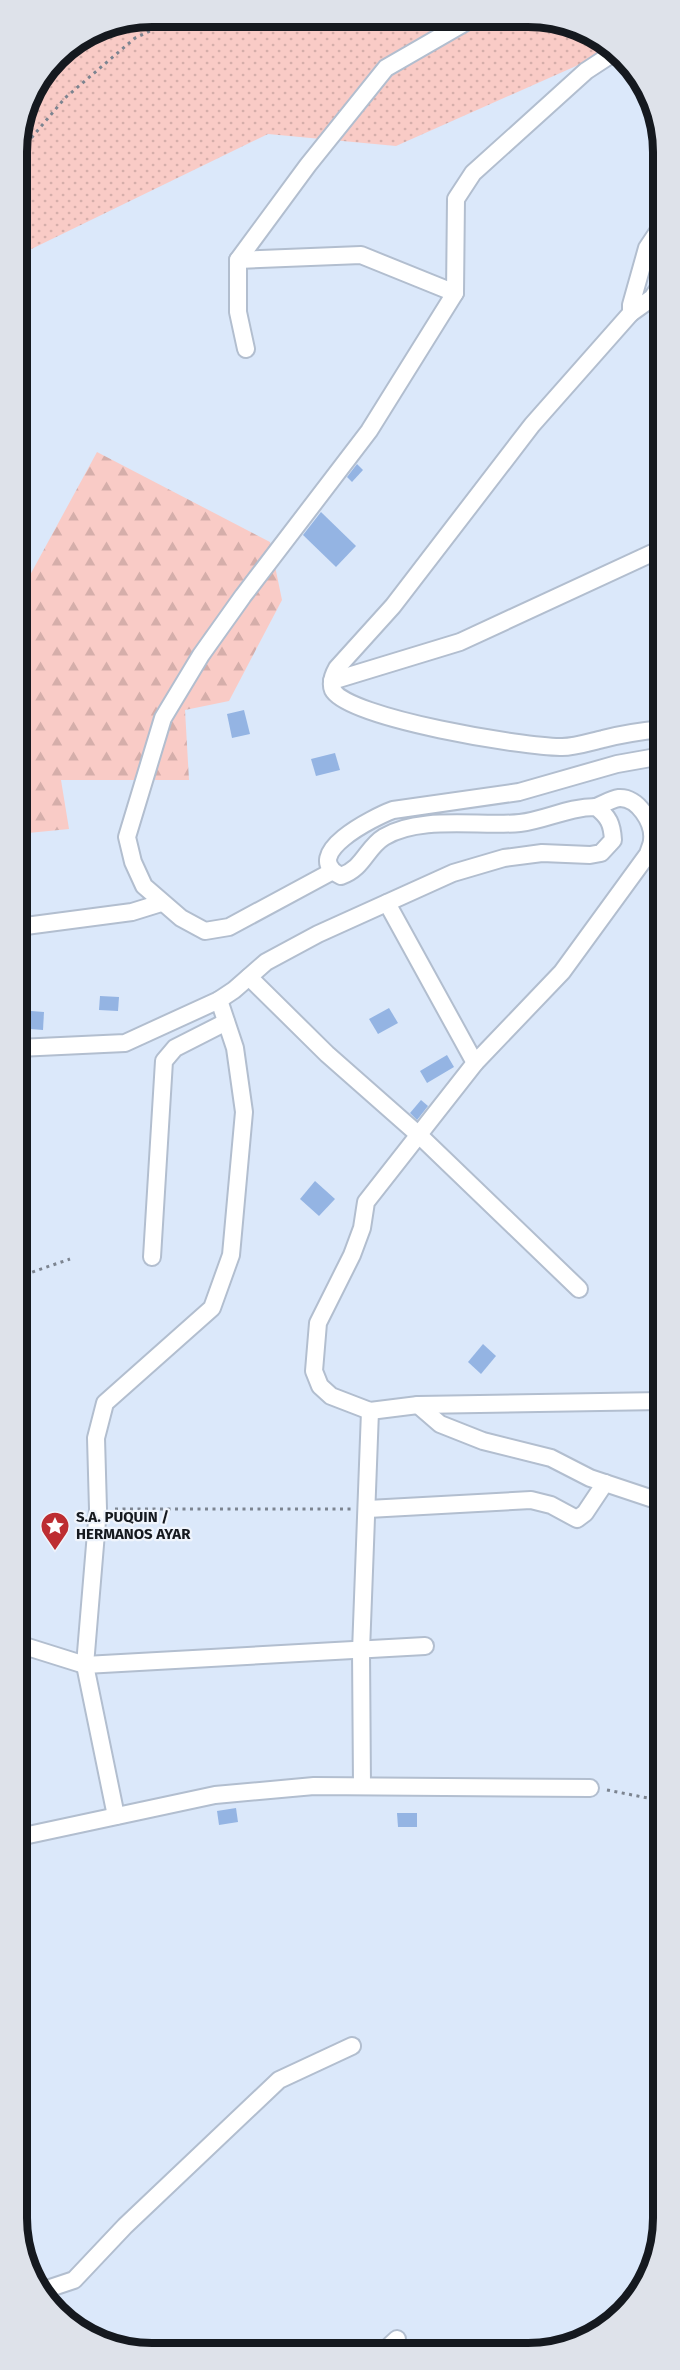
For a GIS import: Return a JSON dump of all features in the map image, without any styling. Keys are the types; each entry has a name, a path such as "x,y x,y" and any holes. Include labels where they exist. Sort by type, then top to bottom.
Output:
{"street":[{"path":"246,349 237,312 238,260 308,165 386,68 457,27"},
{"path":"332,872 230,927 205,931 161,903 144,886 137,874 127,837 163,718 201,655 369,431 455,293 456,199 473,172 586,71 607,56"},
{"path":"631,313 631,305 648,248 653,240"},
{"path":"238,260 361,255 455,293"},
{"path":"653,297 631,313 510,452 393,606 337,668 332,681 333,690 339,697 374,711 439,730 516,744 564,747 627,733 653,730"},
{"path":"332,681 460,642 653,553"},
{"path":"653,758 616,764 519,792 422,805 375,816 341,839 330,852 328,864 332,872 341,876 353,872 384,837 423,825 522,823 563,810 596,807 620,798 633,802 645,814 653,839 648,854 562,972 476,1063 366,1202 362,1228 356,1246 318,1323 314,1371 320,1386 338,1400 370,1411 418,1405 653,1401"},
{"path":"27,1048 125,1043 219,1000 266,962 453,873 504,858 542,853 601,853 613,840 612,825 608,816 596,807"},
{"path":"27,926 132,912 161,903"},
{"path":"387,903 476,1063"},
{"path":"249,977 327,1054 420,1136 579,1289"},
{"path":"116,1816 85,1665 98,1509 96,1438 105,1403 212,1308 231,1255 244,1112 235,1048 219,1000"},
{"path":"152,1257 164,1061 175,1048 226,1022"},
{"path":"418,1405 440,1424 483,1441 551,1458 605,1483 653,1499"},
{"path":"362,1786 361,1652 370,1411"},
{"path":"368,1509 531,1500 551,1505 577,1519 585,1514 605,1483"},
{"path":"27,1647 85,1665 361,1652 425,1646"},
{"path":"27,1834 215,1794 314,1786 590,1788"},
{"path":"49,2288 74,2280 125,2226 279,2080 352,2046"},
{"path":"393,2343 397,2339"}],"path":[{"path":"27,143 65,98 135,38 159,27"},
{"path":"27,1273 70,1260"},
{"path":"98,1509 368,1509"},
{"path":"590,1788 653,1799"}],"green space":[{"path":"144,27 536,27 560,31 576,37 604,53 396,146 268,134 27,251 27,144 29,128 37,104 48,83 64,64 83,48 112,34"},
{"path":"97,452 270,542 282,600 229,701 185,710 189,780 61,780 69,829 27,833 27,581"}],"building":[{"path":"357,464 363,470 352,482 347,477"},
{"path":"321,512 356,546 336,567 303,535"},
{"path":"244,710 250,734 232,738 227,714"},
{"path":"335,753 340,770 316,776 311,759"},
{"path":"100,996 119,997 118,1011 99,1010"},
{"path":"389,1008 398,1023 378,1034 369,1019"},
{"path":"27,1011 44,1012 43,1030 27,1029"},
{"path":"447,1055 454,1067 427,1083 420,1071"},
{"path":"421,1100 428,1106 417,1120 410,1113"},
{"path":"315,1181 335,1199 319,1216 300,1199"},
{"path":"483,1344 496,1356 481,1374 468,1362"},
{"path":"236,1808 238,1822 219,1825 217,1811"},
{"path":"397,1813 417,1813 417,1827 398,1827"}],"place":[{"name":"S.A. PUQUIN / HERMANOS AYAR","path":"55,1552"}]}
